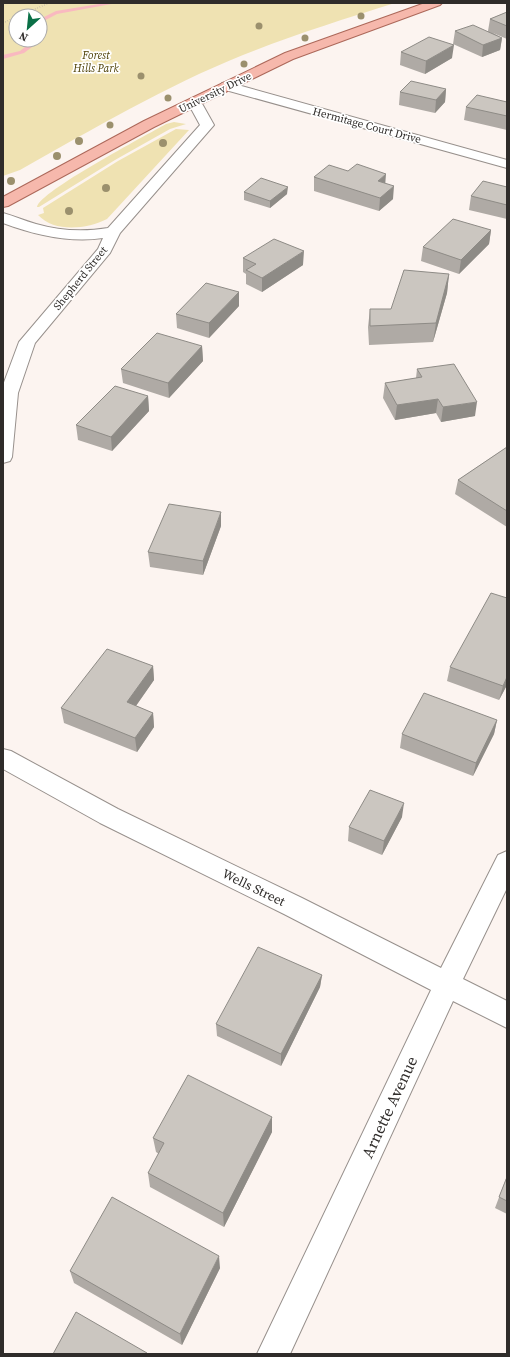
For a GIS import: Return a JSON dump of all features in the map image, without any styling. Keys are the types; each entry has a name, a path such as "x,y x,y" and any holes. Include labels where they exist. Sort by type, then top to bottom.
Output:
{"main road":[{"name":"University Drive","path":"3,203 149,124 296,54 358,30 436,3"}],"street":[{"name":"Hermitage Court Drive","path":"227,86 507,164"},
{"name":"Shepherd Street","path":"3,457 9,393 27,342 105,250 113,232 207,125 195,102"},
{"path":"3,218 32,229 63,235 97,235 113,232"},
{"name":"Wells Street","path":"3,758 110,816 507,1015"},
{"name":"Arnette Avenue","path":"274,1354 447,984 507,862"}],"path":[{"path":"37,8 49,3"}],"green space":[{"name":"Forest Hills Park","path":"3,3 395,3 281,41 214,67 158,94 20,170 3,176"},
{"path":"174,122 186,124 170,129 37,207 43,199 74,177 166,124"},
{"path":"176,129 189,130 107,219 90,225 71,228 53,225 38,215 44,213 43,208 118,161"}],"building":[{"path":"507,12 507,26 490,19"},
{"path":"473,25 502,38 483,45 455,31"},
{"path":"429,37 454,45 426,61 401,52"},
{"path":"411,81 446,89 436,100 400,92"},
{"path":"477,95 507,102 507,116 466,107"},
{"path":"357,164 386,174 378,181 394,186 380,198 314,177 329,165 348,171"},
{"path":"261,178 288,187 270,201 244,192"},
{"path":"483,181 507,187 507,205 471,196"},
{"path":"453,219 491,230 461,260 423,247"},
{"path":"274,239 304,251 262,278 246,270 256,264 243,258"},
{"path":"404,270 449,274 436,323 370,326 370,309 391,309"},
{"path":"206,283 239,292 209,323 176,314"},
{"path":"157,333 202,346 168,383 121,369"},
{"path":"454,364 477,402 443,407 438,399 397,405 385,383 422,377 417,369"},
{"path":"115,386 148,396 111,437 76,425"},
{"path":"507,447 507,511 458,480"},
{"path":"169,504 221,512 203,561 148,552"},
{"path":"491,593 507,598 507,677 503,686 450,667"},
{"path":"107,649 153,666 127,702 153,713 135,738 61,708"},
{"path":"424,693 497,720 476,763 402,734"},
{"path":"370,790 404,803 384,841 349,827"},
{"path":"258,947 322,975 281,1054 216,1024"},
{"path":"188,1075 272,1117 223,1213 148,1173 164,1143 153,1138"},
{"path":"507,1177 507,1201 499,1197"},
{"path":"112,1197 219,1256 180,1334 70,1271"},
{"path":"76,1312 147,1353 53,1354"}],"waterway":[{"path":"48,17 56,13 114,3"},
{"path":"3,57 22,52 27,48"}]}
